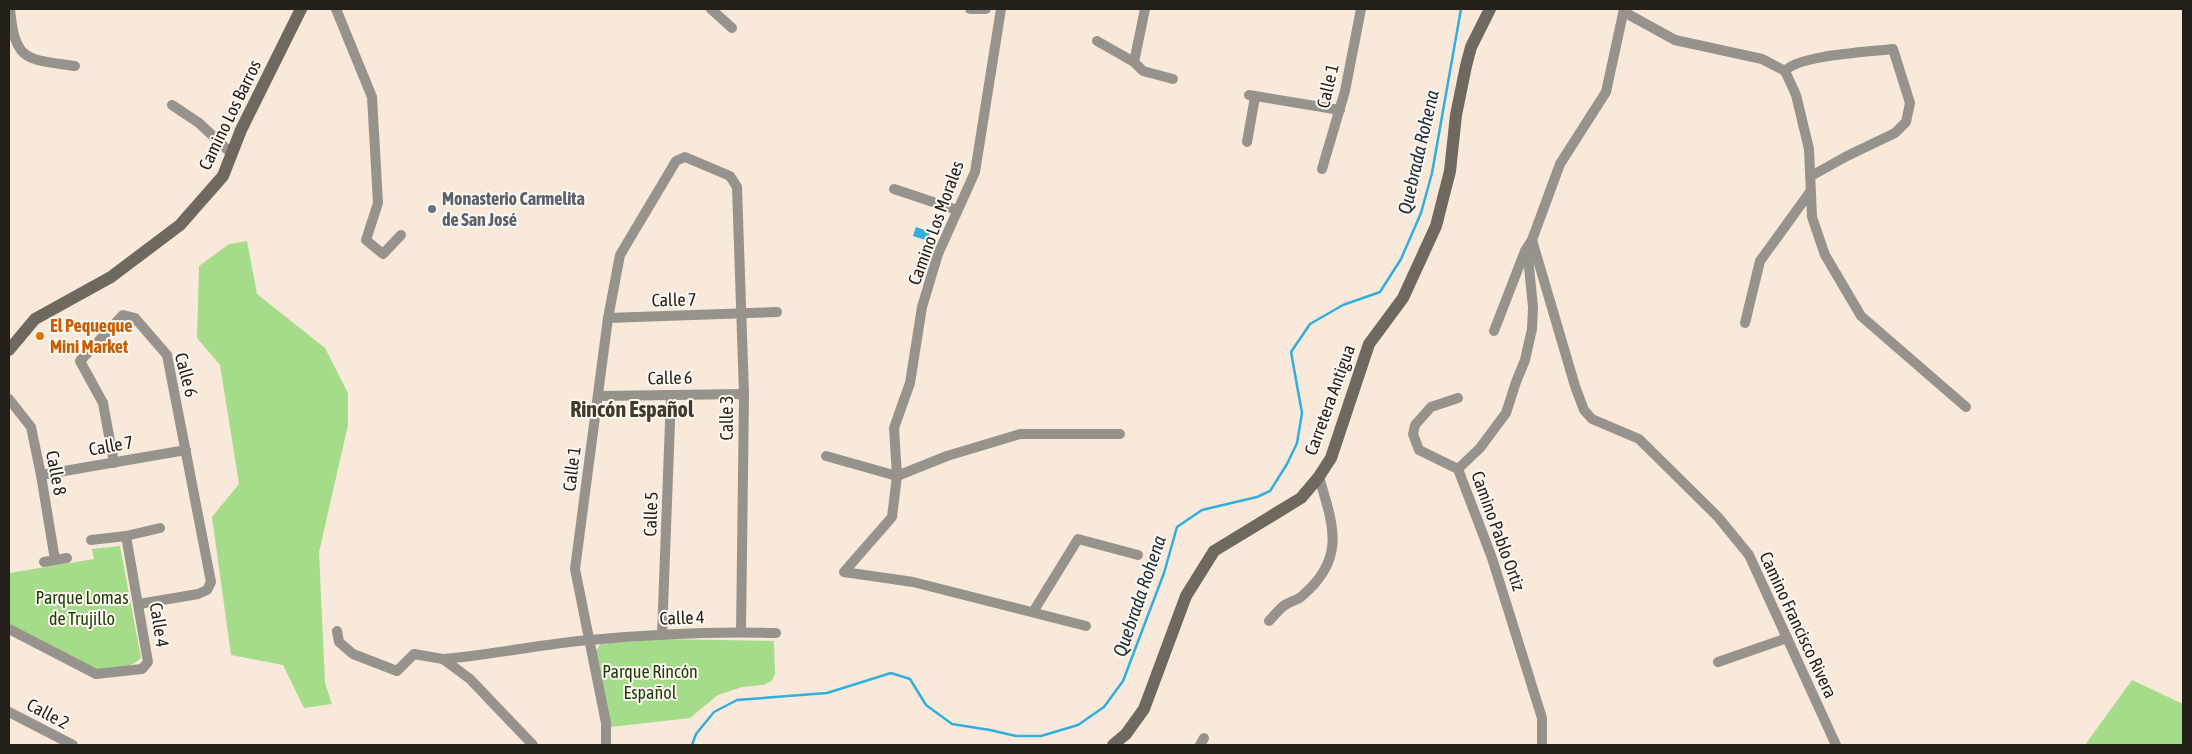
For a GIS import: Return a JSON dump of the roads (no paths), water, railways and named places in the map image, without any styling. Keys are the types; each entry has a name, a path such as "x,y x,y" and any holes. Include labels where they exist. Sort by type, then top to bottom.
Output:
{"street":[{"path":"10,9 17,46 26,56 40,61 75,66"},
{"name":"Camino Los Barros","path":"9,350 35,319 111,277 180,225 223,176 241,130 302,9"},
{"path":"336,9 372,97 378,203 366,240 383,254 401,235"},
{"path":"711,9 732,28"},
{"path":"970,9 986,9"},
{"name":"Camino Los Morales","path":"1001,9 975,172 938,254 922,308 910,383 894,428 897,476 892,517 844,572 913,582 1033,612"},
{"path":"1134,62 1145,9"},
{"name":"Calle 1","path":"1322,169 1340,110 1361,9"},
{"name":"Carretera Antigua","path":"1113,745 1126,734 1144,709 1186,596 1214,552 1300,498 1319,477 1331,458 1369,344 1403,298 1436,226 1450,171 1456,115 1466,66 1471,47 1490,9"},
{"path":"1494,331 1525,251 1532,240 1560,164 1606,92 1624,10 1675,40 1762,59 1785,71 1796,95 1809,149 1812,217 1825,255 1861,316 1966,407"},
{"path":"1097,42 1134,62 1143,71 1172,79"},
{"path":"1785,71 1789,65 1807,59 1892,49 1910,103 1906,122 1895,133 1811,176"},
{"path":"1247,142 1252,96 1340,110"},
{"path":"172,105 199,123 232,154"},
{"name":"Calle 1","path":"606,745 606,724 575,569 608,318 620,255 676,161 685,157 730,176 737,186 737,205"},
{"path":"894,188 957,210"},
{"path":"1745,323 1760,261 1810,192"},
{"name":"Calle 3","path":"737,205 744,394 741,632"},
{"name":"Camino Francisco Rivera","path":"1532,240 1574,386 1584,410 1592,419 1639,439 1718,517 1749,555 1836,745"},
{"name":"Camino Pablo Ortiz","path":"1525,251 1528,257 1533,308 1532,329 1525,360 1506,413 1480,448 1458,468 1492,558 1542,718 1542,745"},
{"name":"Calle 7","path":"608,318 777,312"},
{"name":"Calle 6","path":"114,462 103,402 80,361 124,315 135,318 167,355 211,582 207,590 198,594 139,604"},
{"name":"Calle 5","path":"662,635 671,394"},
{"name":"Calle 6","path":"598,396 744,394"},
{"path":"1458,398 1431,407 1415,425 1413,434 1419,450 1458,468"},
{"name":"Calle 8","path":"9,399 30,427 41,475 55,560"},
{"path":"826,456 897,476 947,456 1020,434 1120,434"},
{"name":"Calle 7","path":"41,475 186,450"},
{"path":"1268,621 1286,605 1302,597 1331,558 1334,534 1319,477"},
{"path":"91,540 126,536 160,528"},
{"name":"Calle 4","path":"9,629 96,674 142,669 148,662 126,536"},
{"path":"1086,626 1033,612 1078,539 1138,555"},
{"path":"44,562 67,558"},
{"path":"337,631 339,642 354,654 397,671 414,654 443,659 470,679 533,745"},
{"name":"Calle 4","path":"443,659 588,640 741,632 776,634"},
{"path":"1718,662 1787,638"},
{"name":"Calle 2","path":"9,712 73,745"}],"water":[{"path":"916,227 930,232 928,241 913,236"}],"waterway":[{"name":"Quebrada Rohena","path":"692,745 696,734 714,712 737,700 827,693 891,673 910,679 926,705 952,724 1016,736 1041,736 1078,725 1104,707 1123,681 1164,573 1177,527 1202,510 1257,497 1270,491 1287,464 1297,443 1302,413 1291,352 1310,324 1343,305 1380,292 1401,259 1421,213 1432,173 1461,9"}],"place":[{"name":"Monasterio Carmelita de San José","path":"432,209"},
{"name":"El Pequeque Mini Market","path":"40,336"}],"district":[{"name":"Rincón Español","path":"632,409"}],"park label":[{"name":"Parque Lomas de Trujillo","path":"82,608"},
{"name":"Parque Rincón Español","path":"650,682"}]}
